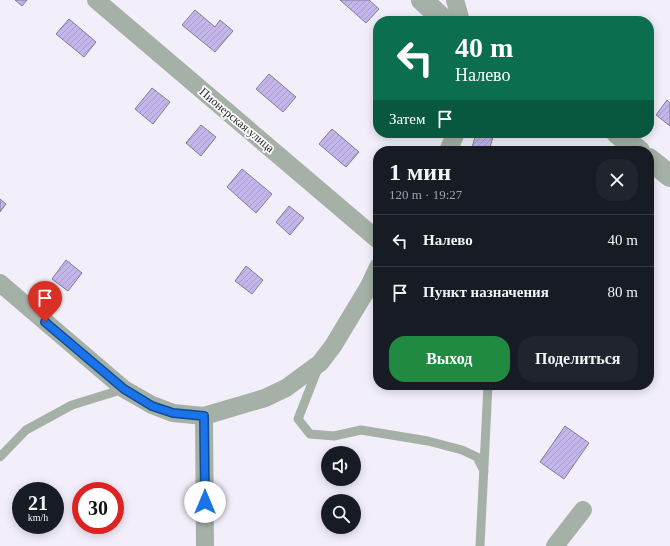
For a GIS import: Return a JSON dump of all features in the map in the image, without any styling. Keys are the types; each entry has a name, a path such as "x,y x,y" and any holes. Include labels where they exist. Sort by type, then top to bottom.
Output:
{"street":[{"name":"Пионерская улица","path":"96,0 373,236"},
{"path":"422,0 440,16"},
{"path":"455,0 460,16"},
{"path":"623,138 633,146"},
{"path":"654,163 670,176"},
{"path":"0,283 124,389 152,406 173,413 204,416 265,398 286,388 320,363 373,293"},
{"path":"204,416 205,546"},
{"path":"555,546 583,510"}],"lane":[{"path":"320,363 298,419 310,434 334,436 361,430 428,441 462,450 477,457 484,471"},
{"path":"0,457 26,430 72,405 124,389"},
{"path":"480,546 488,390"}],"building":[{"path":"15,0 27,0 22,6"},
{"path":"340,0 369,0 379,9 366,23"},
{"path":"195,10 215,27 220,20 233,31 215,52 182,25"},
{"path":"69,19 96,42 84,57 56,34"},
{"path":"269,74 296,97 283,112 256,89"},
{"path":"152,88 170,102 153,124 135,109"},
{"path":"667,100 670,103 670,126 656,115"},
{"path":"201,125 216,137 201,156 186,143"},
{"path":"332,129 359,152 346,167 319,144"},
{"path":"475,138 493,138 490,146 473,146"},
{"path":"242,169 272,194 256,213 227,187"},
{"path":"0,199 6,204 0,212"},
{"path":"289,206 304,218 290,235 276,222"},
{"path":"66,260 82,273 68,291 52,279"},
{"path":"246,266 263,280 252,294 235,281"},
{"path":"565,426 589,443 564,479 540,462"}],"route":[{"path":"45,322 124,389 152,406 173,413 204,416 205,502"}]}
